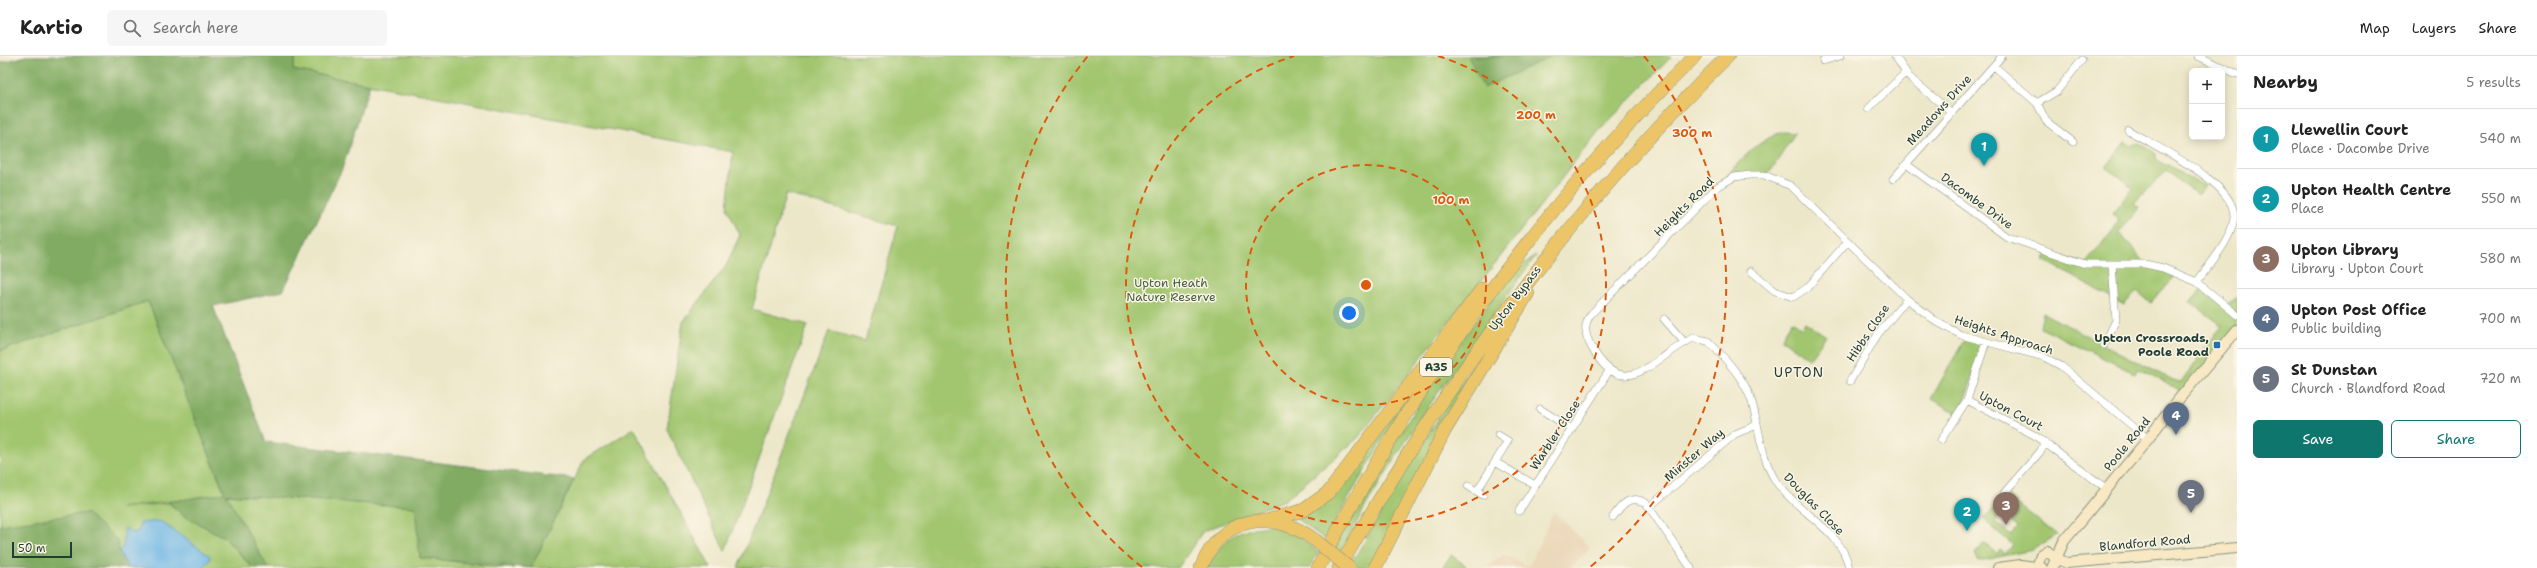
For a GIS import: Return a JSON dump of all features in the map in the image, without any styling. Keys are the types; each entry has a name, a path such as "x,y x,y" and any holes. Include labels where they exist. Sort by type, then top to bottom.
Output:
{"highway":[{"name":"Upton Bypass","path":"1318,568 1369,474 1420,390 1487,295 1579,182 1695,56"},
{"name":"Upton Bypass","path":"1339,568 1404,457 1496,323 1581,214 1666,119 1728,56"},
{"name":"A35","path":"1270,520 1304,510 1329,492 1498,268 1533,227 1579,182"},
{"name":"A35","path":"1375,568 1445,430 1530,290 1551,261 1581,214"},
{"path":"1200,567 1215,544 1229,531 1252,522 1270,520 1293,525 1315,540 1349,568"}],"main road":[{"name":"Poole Road","path":"2054,564 2064,541 2148,439 2173,406 2237,330"},
{"name":"Blandford Road","path":"2039,568 2041,555 2047,551 2054,564 2237,548"},
{"path":"1998,568 2021,565 2039,568"}],"street":[{"path":"1823,62 1840,56"},
{"path":"1895,56 1907,74 1952,113"},
{"name":"Meadows Drive","path":"1893,179 2002,56"},
{"path":"2198,56 2237,74"},
{"path":"2037,103 2057,92 2082,60"},
{"path":"1994,66 2037,103 2049,124 2073,142"},
{"path":"1868,109 1907,74"},
{"path":"2128,130 2207,177 2227,194 2234,215 2226,239 2197,282"},
{"name":"Dacombe Drive","path":"1906,164 2006,237 2084,264 2145,264 2163,268 2197,282 2237,315"},
{"name":"Heights Road","path":"1609,371 1597,357 1588,339 1585,327 1588,318 1717,187 1734,177 1764,175 1791,186 1907,299"},
{"path":"1751,271 1775,291 1793,297 1807,288 1847,242"},
{"path":"2104,345 2116,320 2112,265"},
{"name":"Heights Approach","path":"1907,299 1949,330 1986,342 2044,357 2061,366 2148,439"},
{"name":"Hibbs Close","path":"1850,381 1878,334 1907,299"},
{"path":"1664,319 1685,343"},
{"name":"Douglas Close","path":"1609,371 1624,376 1635,374 1685,343 1699,338 1712,345 1742,381 1751,400 1766,463 1778,484 1836,541 1848,558 1849,568"},
{"path":"1941,440 1968,400 1986,342"},
{"name":"Warbler Close","path":"1519,511 1609,371"},
{"name":"Upton Court","path":"1968,400 2045,442 2107,489"},
{"path":"1540,409 1572,429"},
{"name":"Minster Way","path":"1649,508 1735,434 1756,425"},
{"path":"1468,486 1480,493 1495,462 1508,441 1498,435"},
{"name":"Upton Court","path":"2004,493 2040,452 2045,442"},
{"path":"1495,462 1535,485"},
{"path":"1613,517 1622,504 1629,500 1638,499 1649,508 1691,568"}],"shaded area":[{"path":"1554,511 1590,548 1570,568 1485,568 1504,555 1529,566"}],"green space":[{"path":"26,56 296,56 293,70 370,84 342,169 283,291 213,306 266,442 574,479 531,568 420,558 415,507 226,494 268,568 253,568 224,537 184,516 168,502 225,493 148,301 0,351 0,63"},
{"name":"Upton Heath Nature Reserve","path":"296,56 1672,56 1598,132 1358,438 1285,500 1203,531 1178,568 738,568 829,331 865,341 898,226 786,194 752,309 808,325 725,551 667,429 683,322 726,266 740,235 727,208 733,152 293,70"},
{"path":"1468,56 1551,56 1484,88"},
{"path":"1782,132 1795,133 1767,177 1750,175 1720,185 1740,161 1756,147"},
{"path":"2126,142 2131,146 2139,143 2156,154 2156,160 2164,165 2168,165 2202,185 2206,185 2197,195 2166,170 2134,203 2140,207 2119,232 2145,264 2177,273 2151,303 2137,291 2124,305 2044,260 2049,253 2085,264 2111,234 2118,220 2112,214 2133,188 2106,167"},
{"path":"1536,255 1421,417 1369,500 1340,552 1334,547 1384,460 1438,374 1497,293 1519,269"},
{"path":"2204,286 2226,306 2237,296 2237,330 2183,394 2164,381 2138,369 2136,374 2040,327 2043,313 2172,380 2181,382 2222,325 2190,302"},
{"path":"148,301 225,494 121,508 169,503 184,516 224,537 253,568 0,568 0,351"},
{"path":"1792,321 1802,328 1805,322 1826,336 1809,359 1781,339"},
{"path":"1496,331 1372,568 1358,568 1352,562 1443,410"},
{"path":"1966,337 1986,342 1959,414 1931,399"},
{"path":"1426,373 1390,427 1325,539 1298,520 1299,517 1315,511 1323,504"},
{"path":"634,428 711,568 531,568 584,460"},
{"path":"225,494 415,507 420,558 514,568 268,568"},
{"path":"2006,495 2057,535 2032,550 1979,561 1975,554 1984,543 1997,554 2000,550 2005,554 2013,545 1983,519","holes":["2002,514 2018,528 2011,535 1995,522"]},
{"path":"87,513 118,541 119,552 128,568 0,568 0,525"},
{"path":"1273,526 1298,535 1318,552 1310,568 1206,568 1219,549 1232,536 1249,529"},
{"path":"1451,555 1466,566 1465,568 1442,568"}],"water":[{"path":"160,521 210,556 210,560 202,568 128,568 119,552 123,547 125,528 133,533 139,531 140,523"}],"place":[{"name":"Llewellin Court","path":"1984,166"},
{"name":"Upton Crossroads, Poole Road","path":"2217,345"},
{"name":"Upton Post Office","path":"2176,435"},
{"name":"St Dunstan","path":"2191,513"},
{"name":"Upton Library","path":"2006,525"},
{"name":"Upton Health Centre","path":"1967,531"}],"district":[{"name":"UPTON","path":"1799,372"}]}
